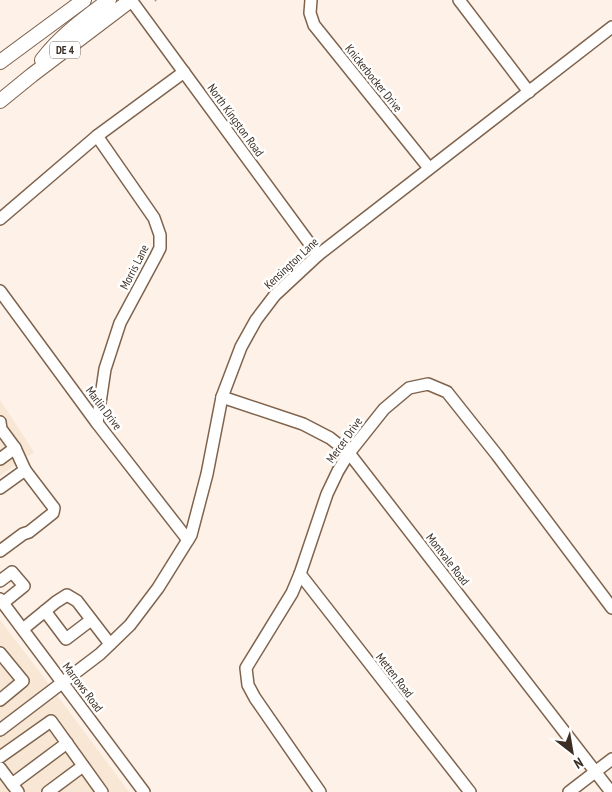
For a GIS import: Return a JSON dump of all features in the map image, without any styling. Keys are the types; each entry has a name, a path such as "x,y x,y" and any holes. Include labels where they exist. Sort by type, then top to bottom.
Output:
{"main road":[{"name":"DE 4","path":"0,62 84,0"},
{"path":"32,75 49,50 72,28 109,0"},
{"name":"DE 4","path":"0,101 131,0"}],"street":[{"name":"North Kingston Road","path":"131,0 318,255"},
{"name":"Knickerbocker Drive","path":"311,0 310,13 314,25 429,168"},
{"path":"459,0 529,92"},
{"name":"Kensington Lane","path":"0,730 100,654 130,625 158,588 191,535 207,474 222,397 241,347 256,320 275,295 318,255 612,27"},
{"path":"0,219 97,136 184,72"},
{"name":"Morris Lane","path":"97,136 154,218 160,235 160,248 120,323 105,369 97,423"},
{"name":"Marlin Drive","path":"0,291 97,423 188,540"},
{"name":"Mercer Drive","path":"320,792 255,698 248,686 246,668 292,593 327,494 338,470 384,409 409,388 428,384 447,392 612,608"},
{"name":"Montvale Road","path":"222,397 302,424 330,438 349,453 611,792"},
{"path":"0,427 15,448 25,470 54,508 53,513 29,532 2,547"},
{"path":"0,459 15,448"},
{"path":"0,488 25,470"},
{"path":"0,581 12,572 24,586 2,601"},
{"name":"Metten Road","path":"300,574 470,792"},
{"path":"23,629 56,602 67,596 77,601 110,644"},
{"name":"Marrows Road","path":"2,601 144,792"},
{"path":"45,611 66,639 92,620"},
{"path":"0,653 4,668 23,681 0,700"},
{"path":"0,757 51,721 99,791"},
{"path":"0,768 15,788 67,743"},
{"path":"569,792 612,759"},
{"path":"48,792 83,766"}],"shaded area":[{"path":"0,400 34,452 0,476"},
{"path":"0,620 45,679 129,792 0,792"}]}
